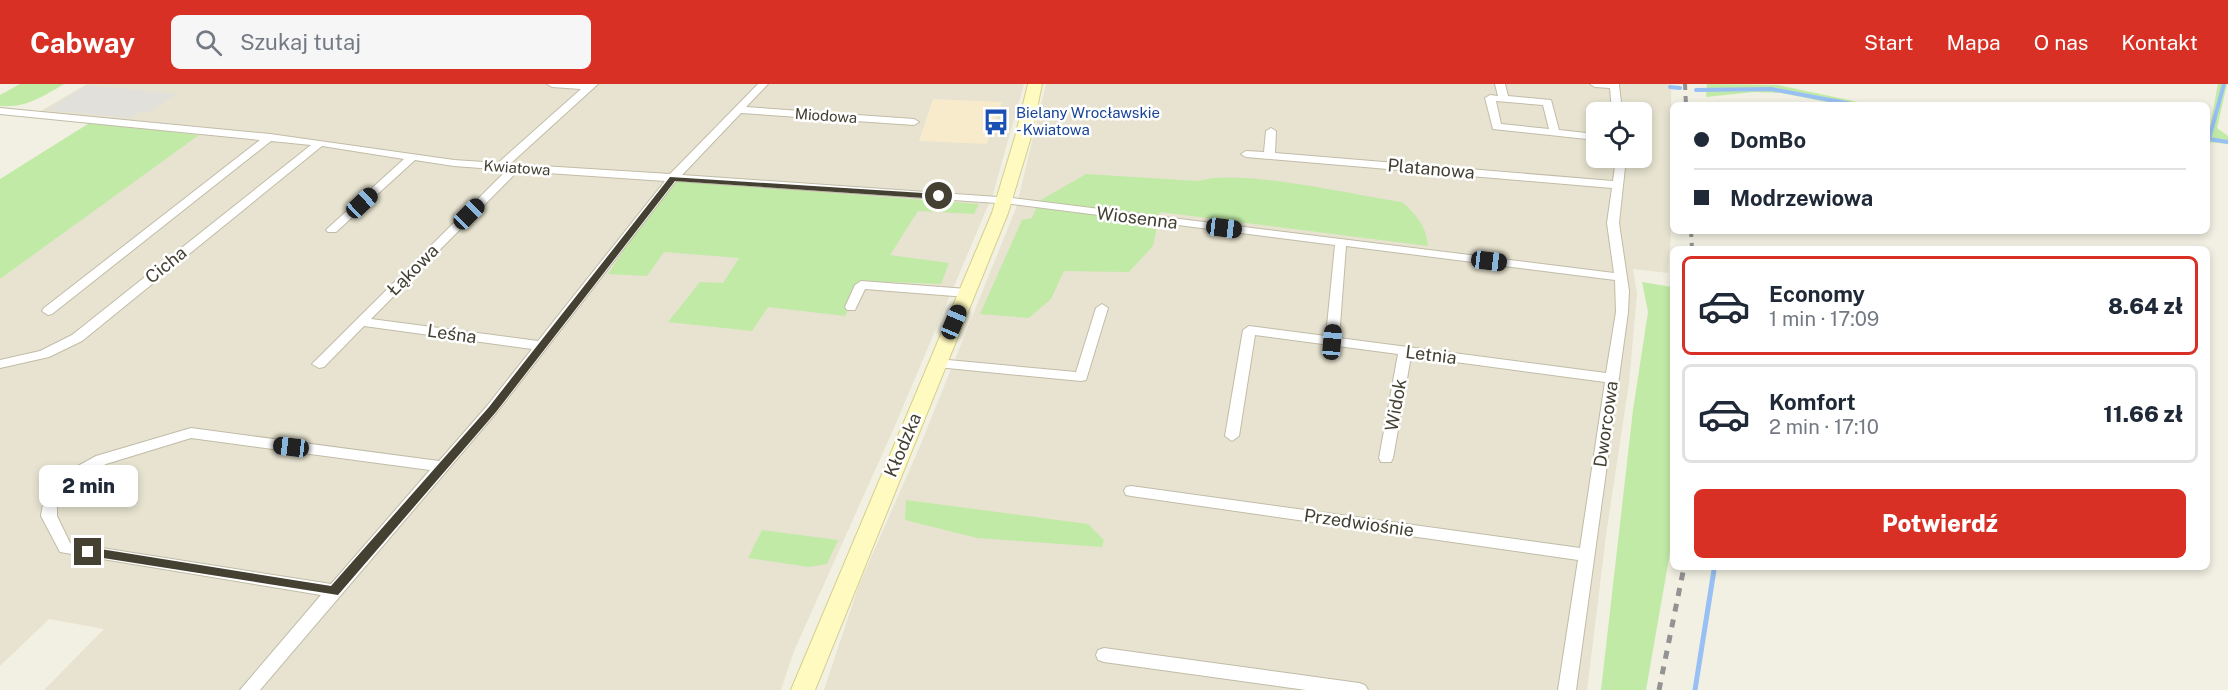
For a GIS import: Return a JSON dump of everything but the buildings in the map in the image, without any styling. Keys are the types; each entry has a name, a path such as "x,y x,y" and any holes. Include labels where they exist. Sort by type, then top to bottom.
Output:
{"main road":[{"name":"Kłodzka","path":"803,690 1004,201 1035,84"}],"street":[{"path":"552,84 592,86"},
{"path":"249,690 443,467 673,178 763,84"},
{"path":"1500,84 1504,99"},
{"path":"1595,84 1614,85 1616,102"},
{"path":"500,167 592,86"},
{"path":"1555,133 1547,102 1490,98 1497,127 1555,133 1586,136"},
{"name":"Miodowa","path":"739,110 914,122"},
{"name":"Kwiatowa","path":"0,111 320,143 500,167 1004,201"},
{"path":"1269,156 1271,131"},
{"path":"48,311 270,138"},
{"name":"Cicha","path":"0,364 44,354 77,338 320,143"},
{"name":"Platanowa","path":"1246,154 1616,185"},
{"path":"332,230 412,157"},
{"name":"Łąkowa","path":"319,364 515,168"},
{"name":"Dworcowa","path":"1567,690 1622,312 1613,224 1619,168"},
{"name":"Wiosenna","path":"1004,201 1620,277"},
{"path":"1332,342 1341,242"},
{"path":"851,307 861,285 967,293"},
{"path":"937,363 1082,377 1102,308"},
{"name":"Leśna","path":"362,322 541,346"},
{"name":"Letnia","path":"1232,436 1250,330 1612,378"},
{"name":"Widok","path":"1386,458 1405,352"},
{"path":"334,591 65,548 49,516 50,504 53,497 81,471 101,460 191,434 443,467"},
{"name":"Przedwiośnie","path":"1131,491 1587,555"},
{"path":"1104,655 1359,690"}],"shaded area":[{"path":"87,84 1024,84 993,194 894,428 794,651 781,690 44,690 104,629 49,619 0,666 0,279 208,127 39,112"},
{"path":"1046,84 1671,84 1671,234 1668,273 1633,269 1637,294 1629,383 1607,528 1587,690 824,690 859,585 920,446 1016,208"},
{"path":"88,85 176,94 148,113 139,112 130,118 46,110"},
{"path":"933,99 1002,102 987,144 919,141"}],"green space":[{"path":"20,84 64,84 26,103 0,106 0,95"},
{"path":"1707,84 1778,85 1858,102 1827,102 1781,93 1754,92 1706,97"},
{"path":"2218,84 2227,84 2217,128 2228,136 2228,144 2210,142 2210,126"},
{"path":"91,122 199,135 0,279 0,179"},
{"path":"1086,174 1198,181 1217,178 1269,180 1402,202 1420,221 1428,246 1160,212 1153,246 1129,272 1064,271 1051,299 1029,318 980,314 1022,220 1032,218 1039,201"},
{"path":"670,181 979,204 974,214 918,211 890,255 949,263 941,284 862,281 845,316 768,307 752,331 668,322 700,282 723,283 739,258 664,252 647,276 608,274"},
{"path":"1642,282 1670,287 1670,552 1646,690 1601,690 1633,410 1648,312"},
{"path":"906,500 1088,524 1104,540 1102,547 977,538 905,520"},
{"path":"762,530 838,540 827,564 809,567 748,558"}],"waterway":[{"path":"2210,135 2224,84"},
{"path":"1670,87 1680,88"},
{"path":"1696,90 1771,89 1841,102"},
{"path":"2210,139 2228,142"},
{"path":"1695,690 1714,570"}],"railway":[{"path":"1685,84 1686,102"},
{"path":"1691,234 1692,246"},
{"path":"1659,690 1683,570"}],"place":[{"name":"Bielany Wrocławskie - Kwiatowa","path":"996,122"}],"route":[{"path":"88,552 334,591 492,409 673,178 939,196"}]}
